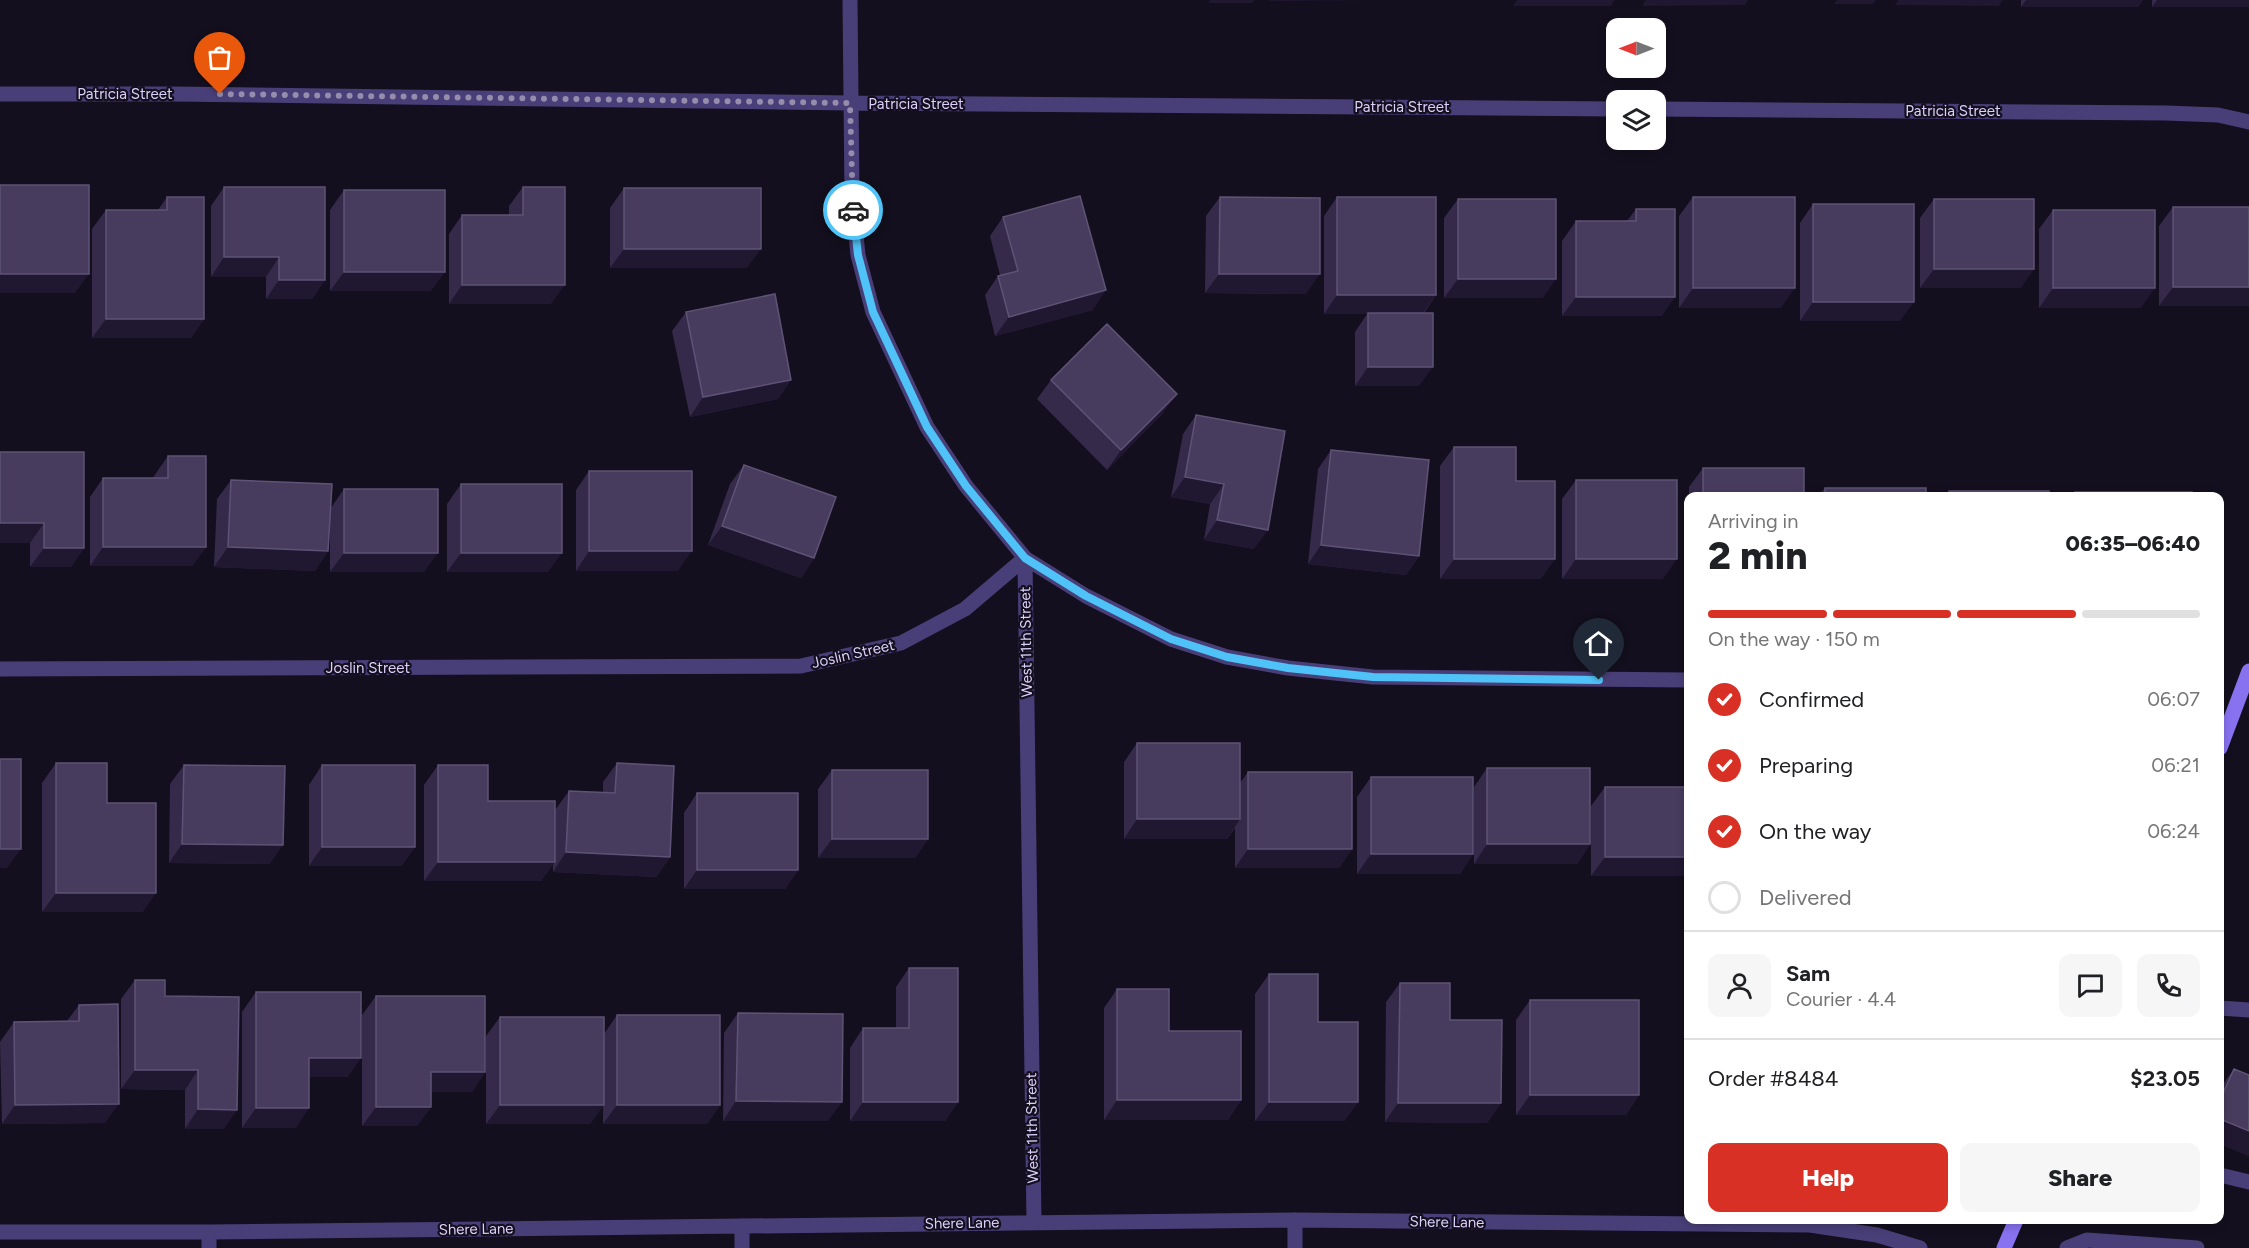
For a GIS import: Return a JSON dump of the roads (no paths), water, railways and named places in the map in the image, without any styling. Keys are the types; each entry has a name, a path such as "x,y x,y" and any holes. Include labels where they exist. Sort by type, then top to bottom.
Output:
{"main road":[{"path":"2224,737 2249,671"},
{"path":"2004,1248 2014,1224"}],"street":[{"path":"850,0 852,196 858,255 873,312 927,427 966,486 1025,558 1086,596 1171,639 1227,657 1373,677 1684,680"},
{"name":"Patricia Street","path":"0,94 1606,109"},
{"name":"Patricia Street","path":"1666,109 2166,113 2218,115 2249,122"},
{"name":"Joslin Street","path":"0,669 801,666 901,643 965,609 1025,558"},
{"name":"West 11th Street","path":"1025,558 1034,1222"},
{"path":"2224,1008 2249,1010"},
{"path":"2224,1176 2249,1182"},
{"path":"1295,1220 1295,1248"},
{"name":"Shere Lane","path":"0,1232 208,1232 1295,1220 1684,1224"},
{"name":"Shere Lane","path":"1707,1224 1810,1225 1877,1235 1920,1248"},
{"path":"742,1226 742,1248"},
{"path":"208,1232 209,1248"},
{"path":"2067,1248 2086,1240 2197,1248"}]}
